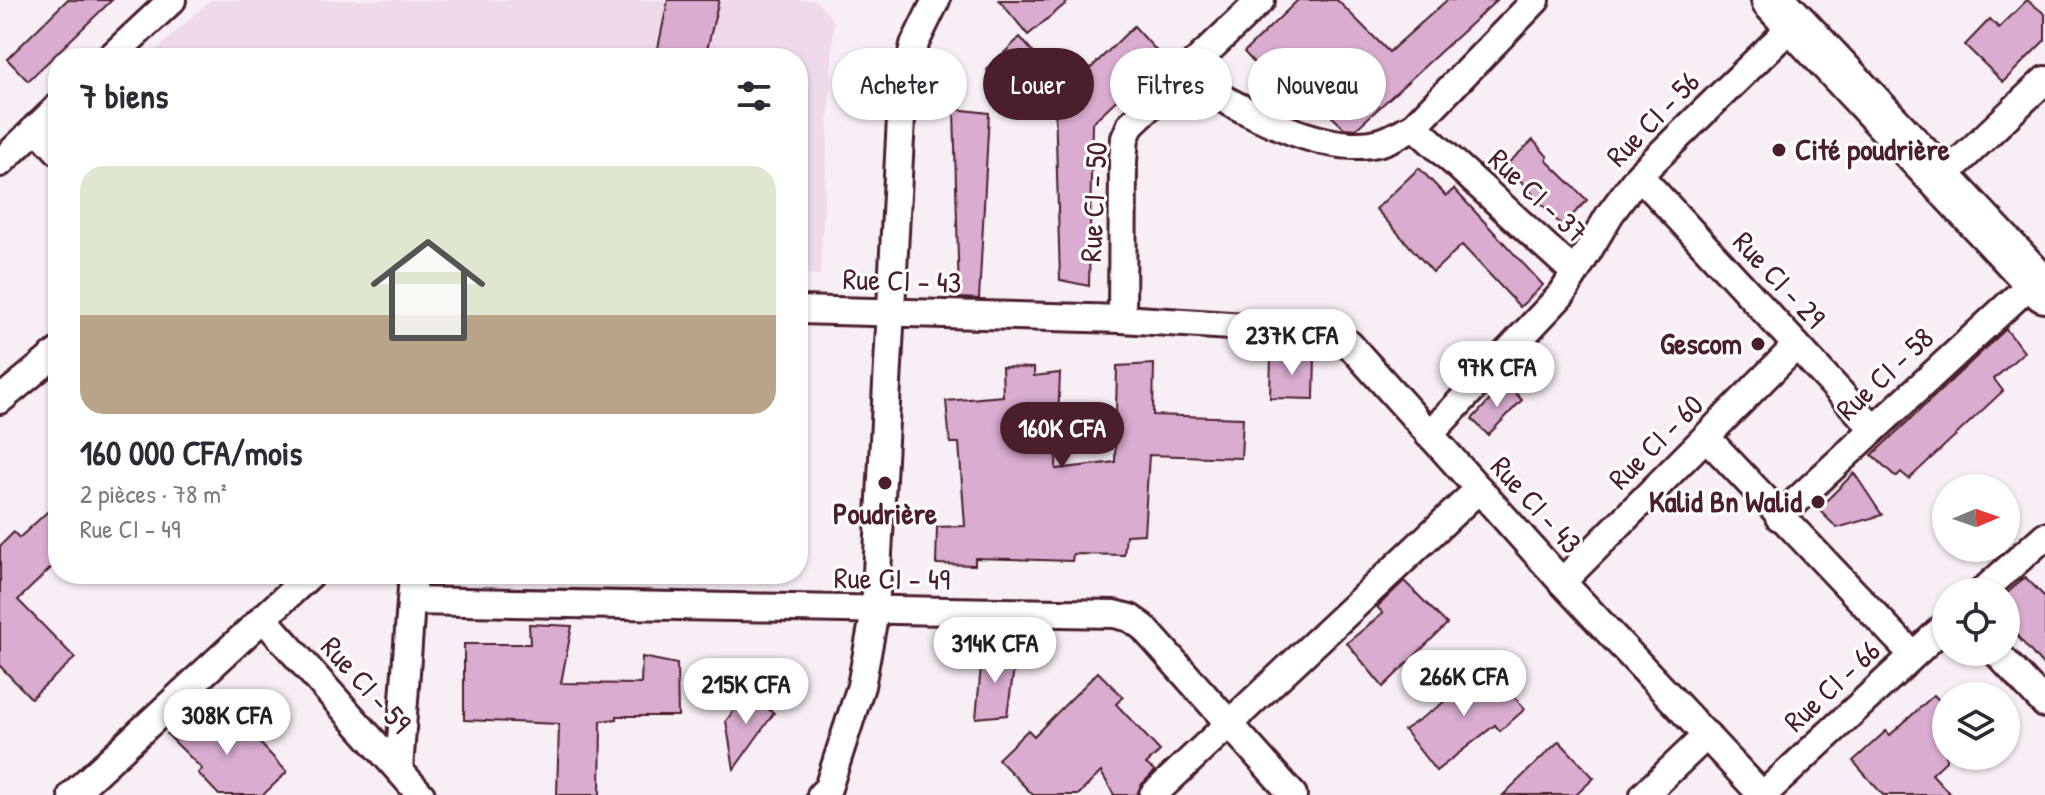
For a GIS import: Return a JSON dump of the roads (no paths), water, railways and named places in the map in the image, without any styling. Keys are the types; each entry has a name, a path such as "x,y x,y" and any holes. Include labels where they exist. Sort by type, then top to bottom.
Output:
{"main road":[{"path":"1784,12 2040,285"}],"street":[{"path":"121,48 172,0"},
{"path":"828,793 861,686 875,611 902,100 914,45 936,0"},
{"name":"Rue CI - 50","path":"1209,48 1261,0"},
{"path":"1232,104 1264,121 1320,138 1352,145 1381,142 1414,126 1536,0"},
{"name":"Rue CI - 56","path":"1429,435 1569,284 1610,214 1639,175 1784,12"},
{"path":"1942,178 2045,80"},
{"path":"0,163 48,116"},
{"name":"Rue CI - 50","path":"1122,319 1125,138 1135,120"},
{"name":"Rue CI - 37","path":"1414,126 1569,284"},
{"path":"36,127 48,140"},
{"name":"Rue CI - 29","path":"1639,175 1873,428"},
{"name":"Rue CI - 58","path":"1779,517 1873,428 2040,285"},
{"name":"Rue CI - 43","path":"808,310 1122,319 1323,332 1338,336 1349,344 1562,582 1762,795"},
{"name":"Rue CI - 60","path":"1562,582 1796,346"},
{"path":"0,400 48,360"},
{"path":"1706,437 1912,654"},
{"path":"1153,795 1479,489"},
{"path":"1998,578 2045,536"},
{"path":"72,795 300,584"},
{"path":"399,770 412,584"},
{"name":"Rue CI - 49","path":"411,601 1114,614 1130,618 1143,627 1293,795"},
{"name":"Rue CI - 59","path":"263,618 421,795"},
{"name":"Rue CI - 66","path":"1762,795 1932,637"},
{"path":"2009,666 2045,704"},
{"path":"1644,795 1707,735"}],"place":[{"name":"Cité poudrière","path":"1779,150"},
{"name":"Gescom","path":"1758,344"},
{"name":"Poudrière","path":"885,483"},
{"name":"Kalid Bn Walid","path":"1818,502"}]}
